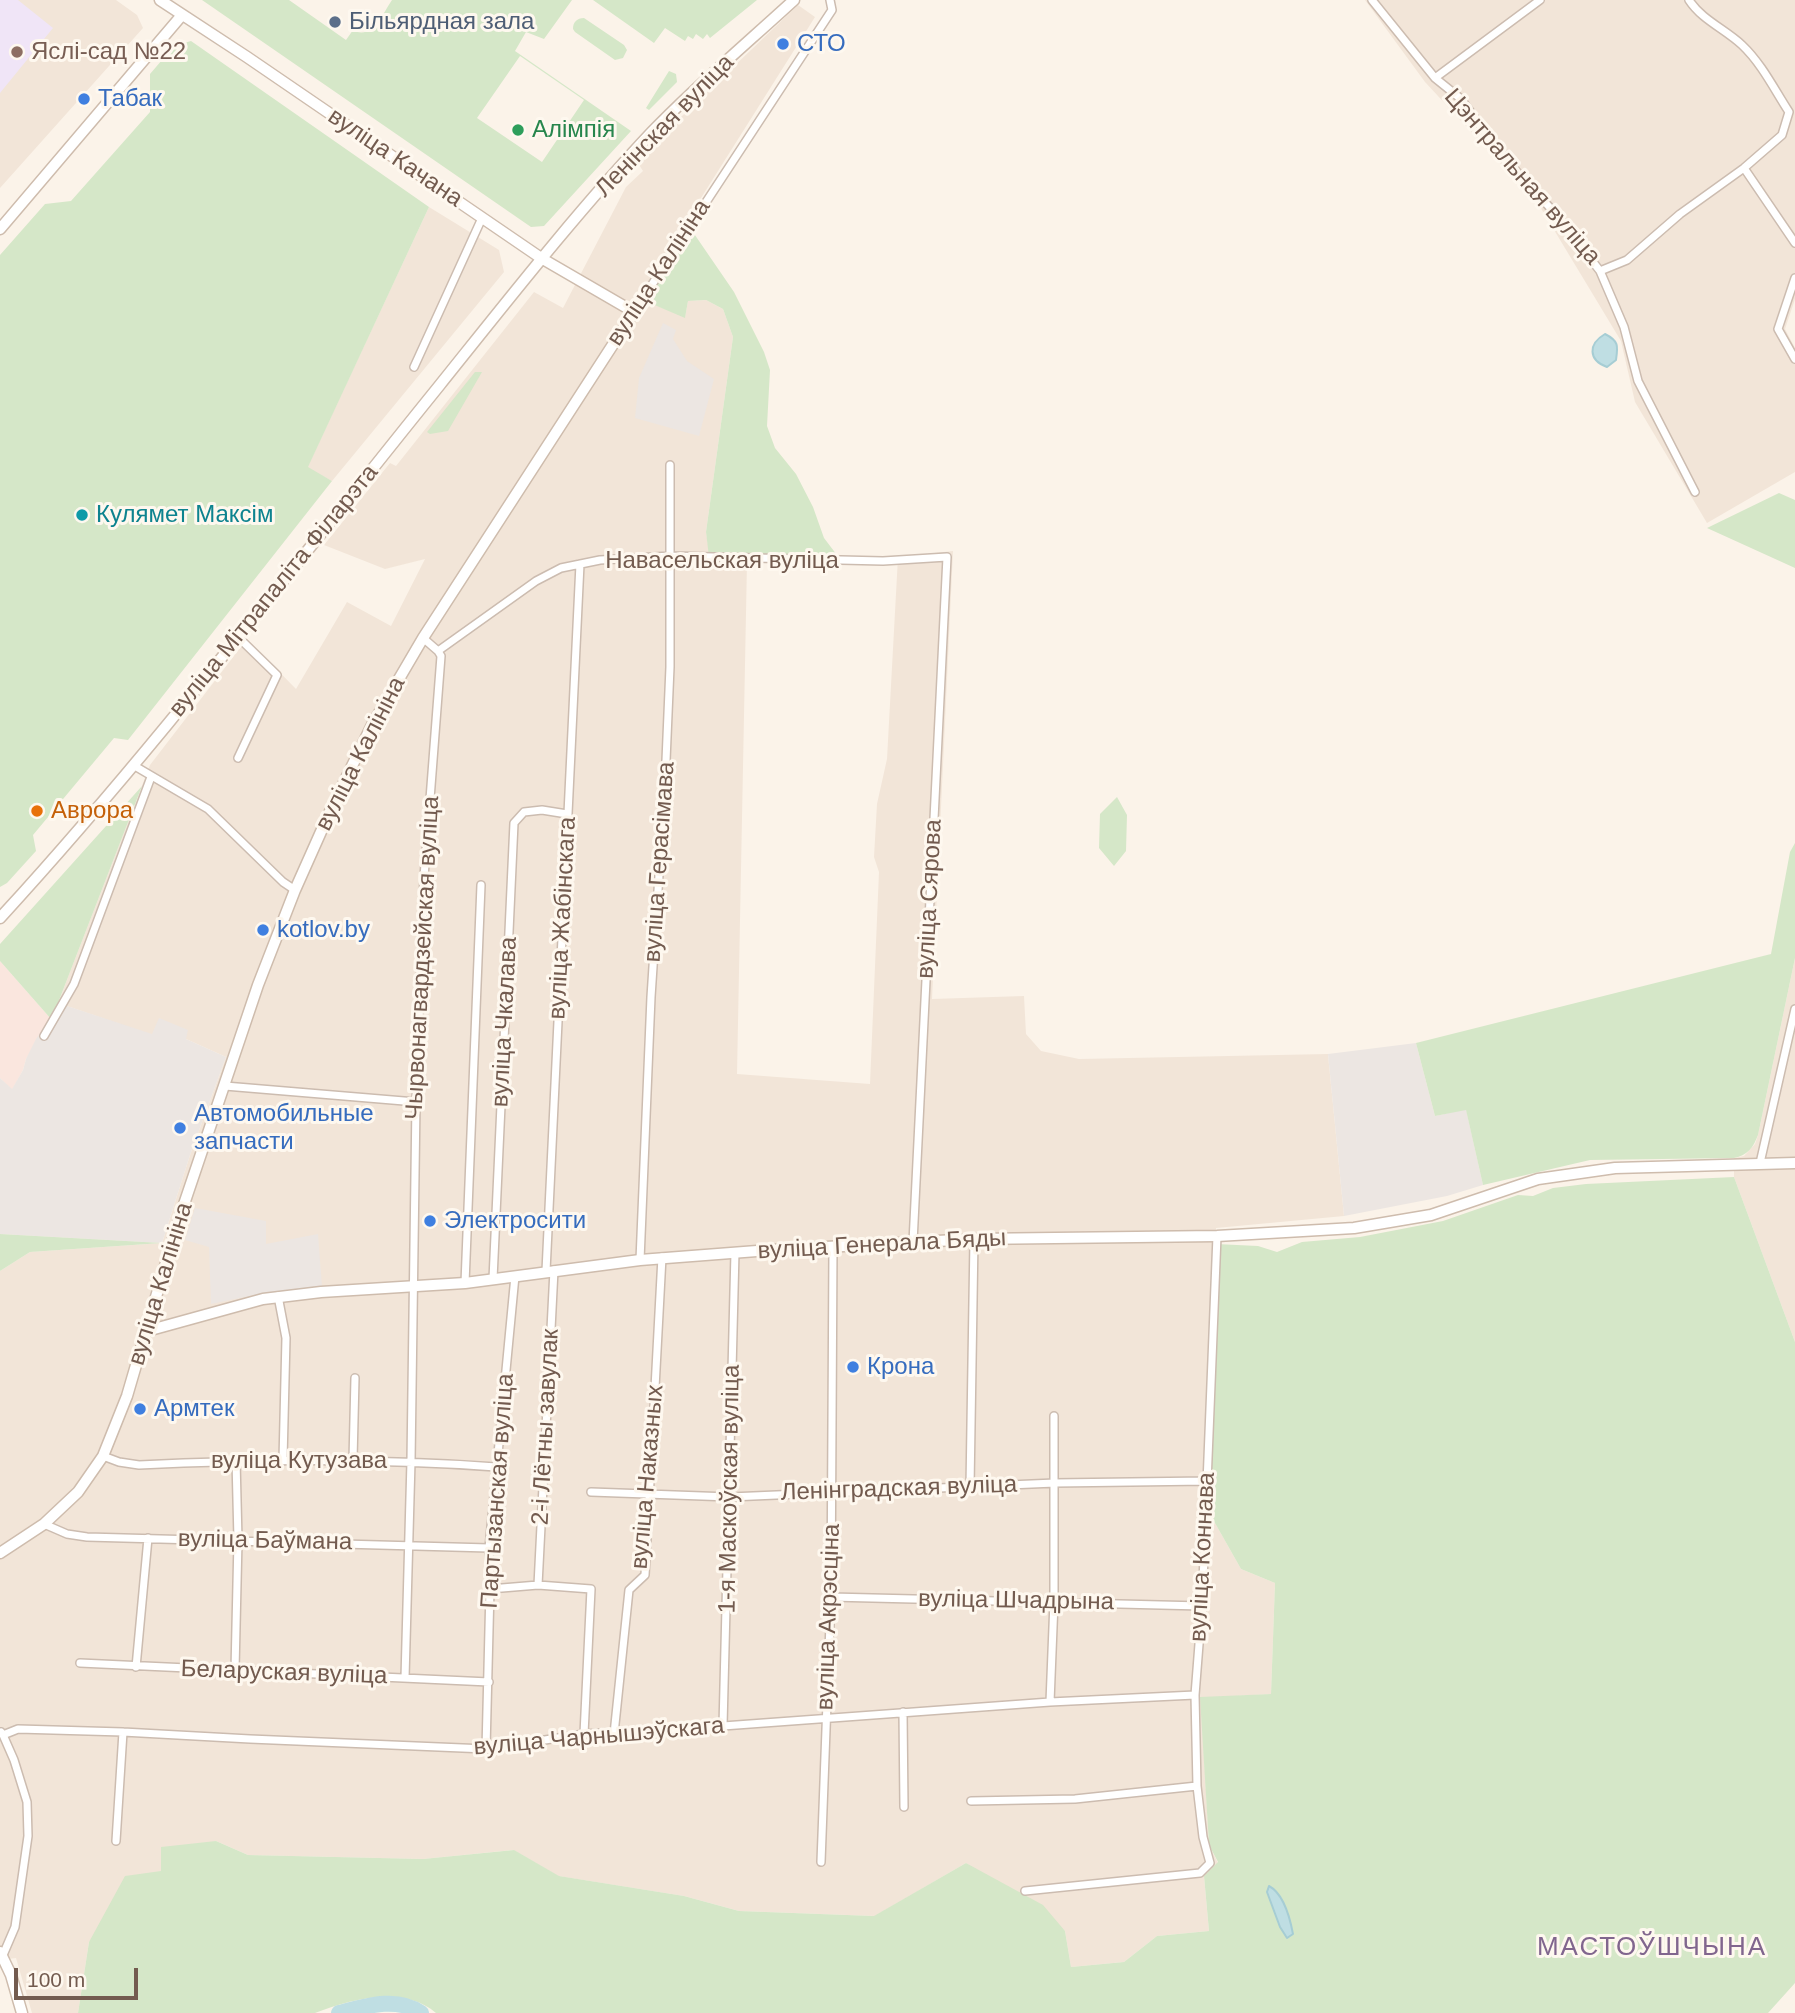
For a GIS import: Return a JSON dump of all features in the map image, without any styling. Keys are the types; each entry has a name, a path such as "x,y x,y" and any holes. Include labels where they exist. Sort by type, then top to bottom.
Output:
{"main road":[{"name":"вуліца Качана","path":"160,0 541,258 634,312"},
{"name":"Ленінская вуліца","path":"541,258 649,136 794,0"},
{"path":"0,229 182,15"},
{"name":"вуліца Мітрапаліта Філарэта","path":"0,918 134,765 541,258"},
{"name":"вуліца Калініна","path":"0,1553 44,1524 78,1492 103,1456 127,1396 177,1226 258,985 295,890 372,724 423,638 634,312"},
{"name":"вуліца Генерала Бяды","path":"147,1331 278,1296 465,1283 640,1259 974,1239 1217,1236 1367,1227 1431,1215 1538,1179 1615,1168 1795,1163"},
{"path":"1,1953 11,1975 22,2013"}],"street":[{"name":"вуліца Калініна","path":"634,312 832,10 830,0"},
{"name":"Цэнтральная вуліца","path":"1372,0 1435,78 1461,99 1505,159 1553,211 1600,271 1627,260 1680,214 1745,168 1782,135 1788,112 1757,60 1740,42 1697,12 1689,0"},
{"path":"1435,78 1539,0"},
{"path":"1745,168 1795,243"},
{"path":"414,368 482,218"},
{"path":"1600,271 1623,327 1638,381 1695,492"},
{"path":"1795,278 1778,329 1795,359"},
{"name":"вуліца Герасімава","path":"640,1259 651,997 666,784 671,556 670,465"},
{"name":"Навасельская вуліца","path":"438,650 536,581 561,568 600,560 671,556 883,561 947,557"},
{"name":"вуліца Сярова","path":"913,1242 947,557"},
{"name":"вуліца Жабінскага","path":"550,1271 567,814 580,564"},
{"path":"237,636 277,675 238,758"},
{"path":"423,638 438,650"},
{"name":"Чырвонагвардзейская вуліца","path":"405,1678 416,1102 424,877 441,656 438,650"},
{"path":"134,765 208,809 262,863 295,890"},
{"path":"44,1036 74,984 151,777"},
{"name":"вуліца Чкалава","path":"493,1279 514,823 524,812 542,810 567,814"},
{"path":"465,1283 481,886"},
{"path":"1760,1163 1795,1009"},
{"path":"225,1086 416,1102"},
{"name":"вуліца Коннава","path":"1025,1891 1200,1873 1210,1863 1203,1837 1197,1786 1195,1695 1202,1606 1217,1236"},
{"path":"970,1487 974,1239"},
{"name":"вуліца Акрэсціна","path":"821,1862 831,1597 833,1247"},
{"name":"1-я Маскоўская вуліца","path":"723,1726 735,1252"},
{"name":"вуліца Наказных","path":"614,1734 629,1590 645,1575 662,1257"},
{"name":"2-і Лётны завулак","path":"538,1584 550,1271"},
{"name":"Партызанская вуліца","path":"486,1749 489,1548 515,1276"},
{"path":"278,1296 286,1338 283,1460"},
{"path":"353,1460 355,1378"},
{"path":"1050,1702 1054,1602 1054,1416"},
{"name":"вуліца Кутузава","path":"103,1456 139,1465 236,1460 353,1460 496,1466"},
{"path":"236,1460 236,1670"},
{"name":"Ленінградская вуліца","path":"591,1492 730,1497 1055,1483 1207,1481"},
{"name":"вуліца Баўмана","path":"44,1524 67,1534 87,1537 489,1548"},
{"path":"136,1667 148,1538"},
{"path":"490,1590 538,1584 591,1589 584,1734"},
{"name":"вуліца Шчадрына","path":"831,1597 1202,1606"},
{"name":"Беларуская вуліца","path":"80,1663 489,1682"},
{"name":"вуліца Чарнышэўскага","path":"2,1733 18,1730 123,1732 486,1749 584,1734 1050,1702 1195,1695"},
{"path":"903,1712 904,1807"},
{"path":"116,1841 123,1732"},
{"path":"1,1953 15,1927 28,1836 27,1802 2,1733"},
{"path":"971,1801 1075,1799 1197,1786"}],"shaded area":[{"path":"0,0 116,0 137,15 143,28 0,188"},
{"name":"Яслі-сад №22","path":"0,0 18,0 53,28 0,93"},
{"path":"1365,0 1795,0 1795,299 1785,329 1795,348 1795,472 1707,523 1635,402 1621,341 1539,205 1425,82"},
{"path":"798,5 815,17 638,298 685,317 688,301 706,300 723,309 733,337 706,532 710,557 747,562 737,1074 870,1084 879,872 874,857 877,804 887,759 898,557 953,551 932,999 1024,996 1026,1034 1041,1051 1079,1059 1328,1054 1344,1216 1216,1228 1211,1516 1241,1569 1275,1583 1271,1694 1201,1698 1209,1845 1218,1863 1204,1876 1209,1931 1157,1936 1124,1962 1071,1967 1065,1931 966,1863 875,1916 739,1911 684,1896 558,1876 513,1850 423,1859 248,1855 216,1841 161,1871 89,1942 78,2013 32,2013 16,1958 0,1960 0,1271 30,1252 162,1243 190,1155 226,1057 186,1039 160,1019 152,1035 58,1003 150,765 247,639 296,689 347,602 391,626 425,559 385,569 324,545 390,463 396,466 534,292 563,308 626,187 643,171 636,160"},
{"path":"429,207 499,250 504,272 332,481 307,468"},
{"path":"663,323 676,330 673,339 687,361 714,379 699,436 635,418 639,378"},
{"path":"1795,958 1795,1342 1734,1177 1734,1158 1744,1156 1755,1144 1758,1135"},
{"path":"0,961 51,1019 26,1059 12,1090 0,1078"},
{"path":"58,1003 152,1034 159,1018 188,1030 186,1039 226,1057 190,1155 162,1243 0,1234 0,1078 12,1089 36,1039 51,1019"},
{"path":"1416,1043 1435,1116 1466,1109 1483,1185 1447,1196 1344,1216 1328,1054"},
{"path":"195,1208 266,1221 266,1244 318,1234 322,1287 264,1293 211,1304 209,1247 185,1240"}],"green space":[{"path":"202,0 289,0 346,40 353,30 366,32 371,29 392,0 572,0 544,39 526,32 515,51 631,131 544,226 531,227","holes":["520,56 584,100 542,162 477,118"]},
{"path":"593,0 757,0 710,38 707,34 703,39 696,34 693,39 688,36 685,41 665,28 654,43"},
{"path":"584,18 624,45 627,50 623,58 615,60 575,32 575,22"},
{"path":"191,41 429,207 308,467 332,481 128,740 114,738 33,835 36,851 7,883 0,887 0,255 45,204 71,201 150,112 150,74 174,46"},
{"path":"669,71 676,74 677,82 649,110 646,108"},
{"path":"686,222 734,292 764,352 770,370 767,426 775,448 796,474 813,507 824,538 840,559 747,562 709,557 706,532 733,337 723,309 706,300 688,301 685,318 638,298"},
{"path":"475,372 482,372 448,431 430,434 427,432"},
{"path":"1779,493 1795,500 1795,568 1707,528"},
{"path":"142,786 51,1019 0,961 0,944"},
{"path":"1117,797 1127,815 1126,851 1114,866 1099,848 1100,814"},
{"path":"1795,843 1795,958 1758,1135 1749,1150 1734,1158 1590,1160 1483,1185 1466,1110 1435,1116 1416,1043 1771,954 1790,852"},
{"path":"1734,1177 1795,1342 1795,1983 1768,2013 436,2013 423,2004 408,1999 377,1997 345,2003 315,2013 78,2013 89,1942 125,1876 161,1871 161,1847 216,1841 248,1855 423,1859 514,1850 559,1876 684,1896 739,1911 874,1916 966,1863 1043,1905 1065,1931 1071,1967 1124,1962 1157,1936 1209,1931 1204,1876 1218,1862 1209,1845 1200,1697 1271,1694 1275,1583 1241,1569 1211,1516 1216,1244 1258,1246 1277,1252 1302,1242 1360,1237 1443,1221 1518,1195 1533,1196 1553,1188"},
{"path":"0,1234 162,1243 30,1252 0,1271"}],"water":[{"path":"1605,334 1613,339 1617,347 1616,360 1607,367 1596,360 1592,352 1595,342"},
{"path":"1269,1886 1279,1895 1288,1914 1293,1934 1287,1938 1267,1892"}],"waterway":[{"path":"339,2013 381,2004 402,2005 421,2013"}],"place":[{"name":"Більярдная зала","path":"335,22"},
{"name":"СТО","path":"783,44"},
{"name":"Яслі-сад №22","path":"17,52"},
{"name":"Табак","path":"84,99"},
{"name":"Алімпія","path":"518,130"},
{"name":"Кулямет Максім","path":"82,515"},
{"name":"Аврора","path":"37,811"},
{"name":"kotlov.by","path":"263,930"},
{"name":"Автомобильные запчасти","path":"180,1128"},
{"name":"Электросити","path":"430,1221"},
{"name":"Крона","path":"853,1367"},
{"name":"Армтек","path":"140,1409"}],"district":[{"name":"МАСТОЎШЧЫНА","path":"1652,1948"}]}
